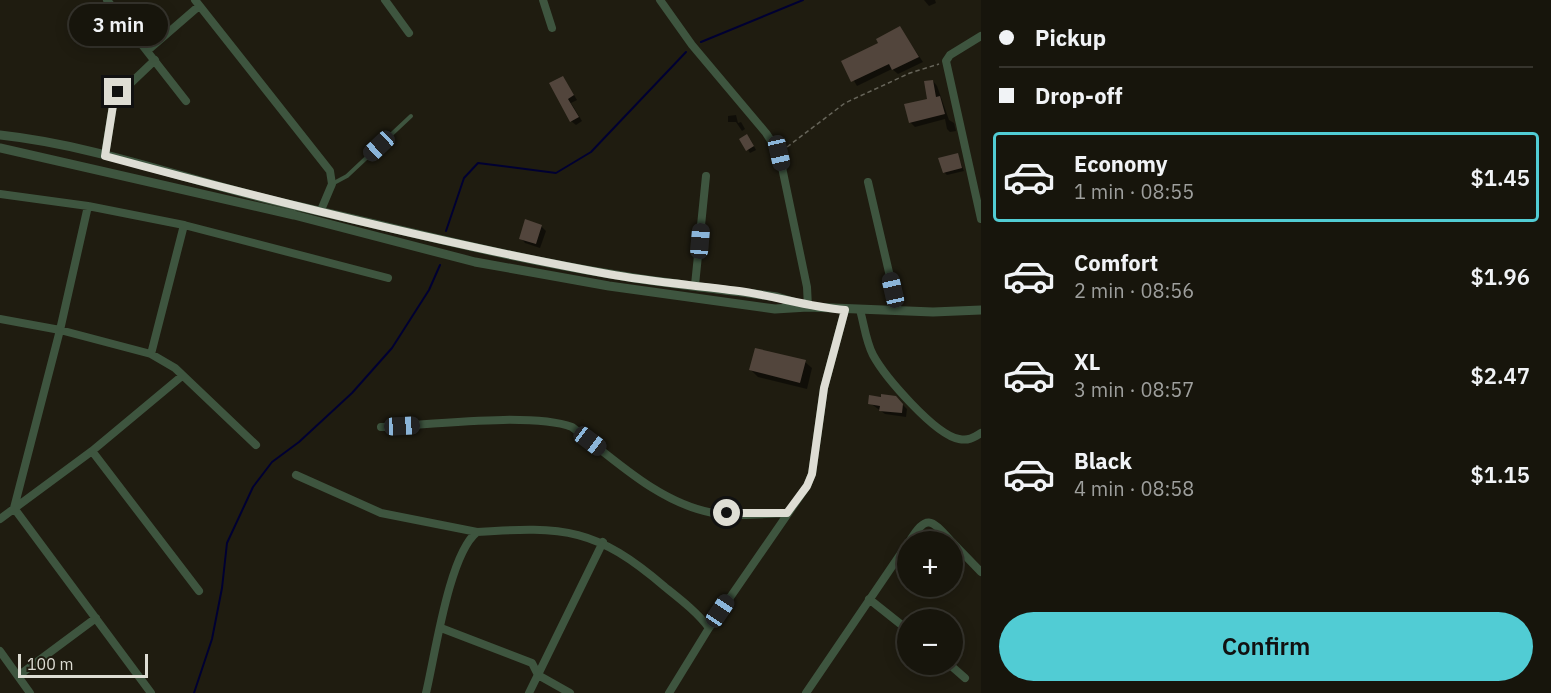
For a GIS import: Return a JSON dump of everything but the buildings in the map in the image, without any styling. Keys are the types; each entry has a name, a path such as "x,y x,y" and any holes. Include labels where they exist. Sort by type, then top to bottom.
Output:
{"street":[{"path":"107,0 186,101"},
{"path":"385,0 410,33"},
{"path":"543,0 552,28"},
{"path":"660,0 692,45 766,133 779,153 807,287 808,307"},
{"path":"147,51 197,3 330,171 332,184 321,210"},
{"path":"981,36 950,55 945,61 981,219"},
{"path":"105,156 114,99 155,60"},
{"path":"0,135 27,138 105,156 512,255 611,274 777,297 808,307"},
{"path":"0,148 294,214 475,262 609,286 775,309 808,307 898,311 981,310"},
{"path":"696,285 706,176"},
{"path":"868,182 898,311"},
{"path":"0,194 88,206 184,225 388,278"},
{"path":"14,508 60,330 88,206"},
{"path":"151,354 184,225"},
{"path":"669,693 709,628 807,486 812,474 824,388 845,310"},
{"path":"860,310 873,354 921,412 933,424 957,439 969,440 981,433"},
{"path":"0,319 60,330 151,354 182,376 256,445"},
{"path":"0,519 92,451 182,376"},
{"path":"381,427 505,421 560,424 572,427 653,488 682,504 714,513 787,513"},
{"path":"92,451 199,591"},
{"path":"296,475 381,513 477,532 551,531 581,534 603,542 642,567 709,628"},
{"path":"14,508 151,693"},
{"path":"917,531 923,523 930,521 942,531"},
{"path":"426,693 441,628 465,547 469,538 477,532"},
{"path":"529,693 603,542"},
{"path":"963,553 981,572"},
{"path":"806,693 897,558"},
{"path":"869,599 897,621"},
{"path":"18,676 96,618"},
{"path":"441,628 532,663 538,675 570,693"},
{"path":"0,651 30,693"},
{"path":"962,675 965,678"}],"lane":[{"path":"332,184 347,176 411,116"}],"path":[{"path":"779,153 845,103 910,73 945,61"}],"waterway":[{"path":"701,42 803,0"},
{"path":"446,231 464,178 478,163 556,173 591,152 686,52"},
{"path":"194,693 212,639 222,588 227,543 253,487 272,462 299,442 352,393 392,348 429,290 440,265"}],"route":[{"path":"118,92 114,99 105,156 296,206 479,248 611,274 777,297 808,307 845,310 824,388 812,474 807,486 787,513 727,513"}]}
